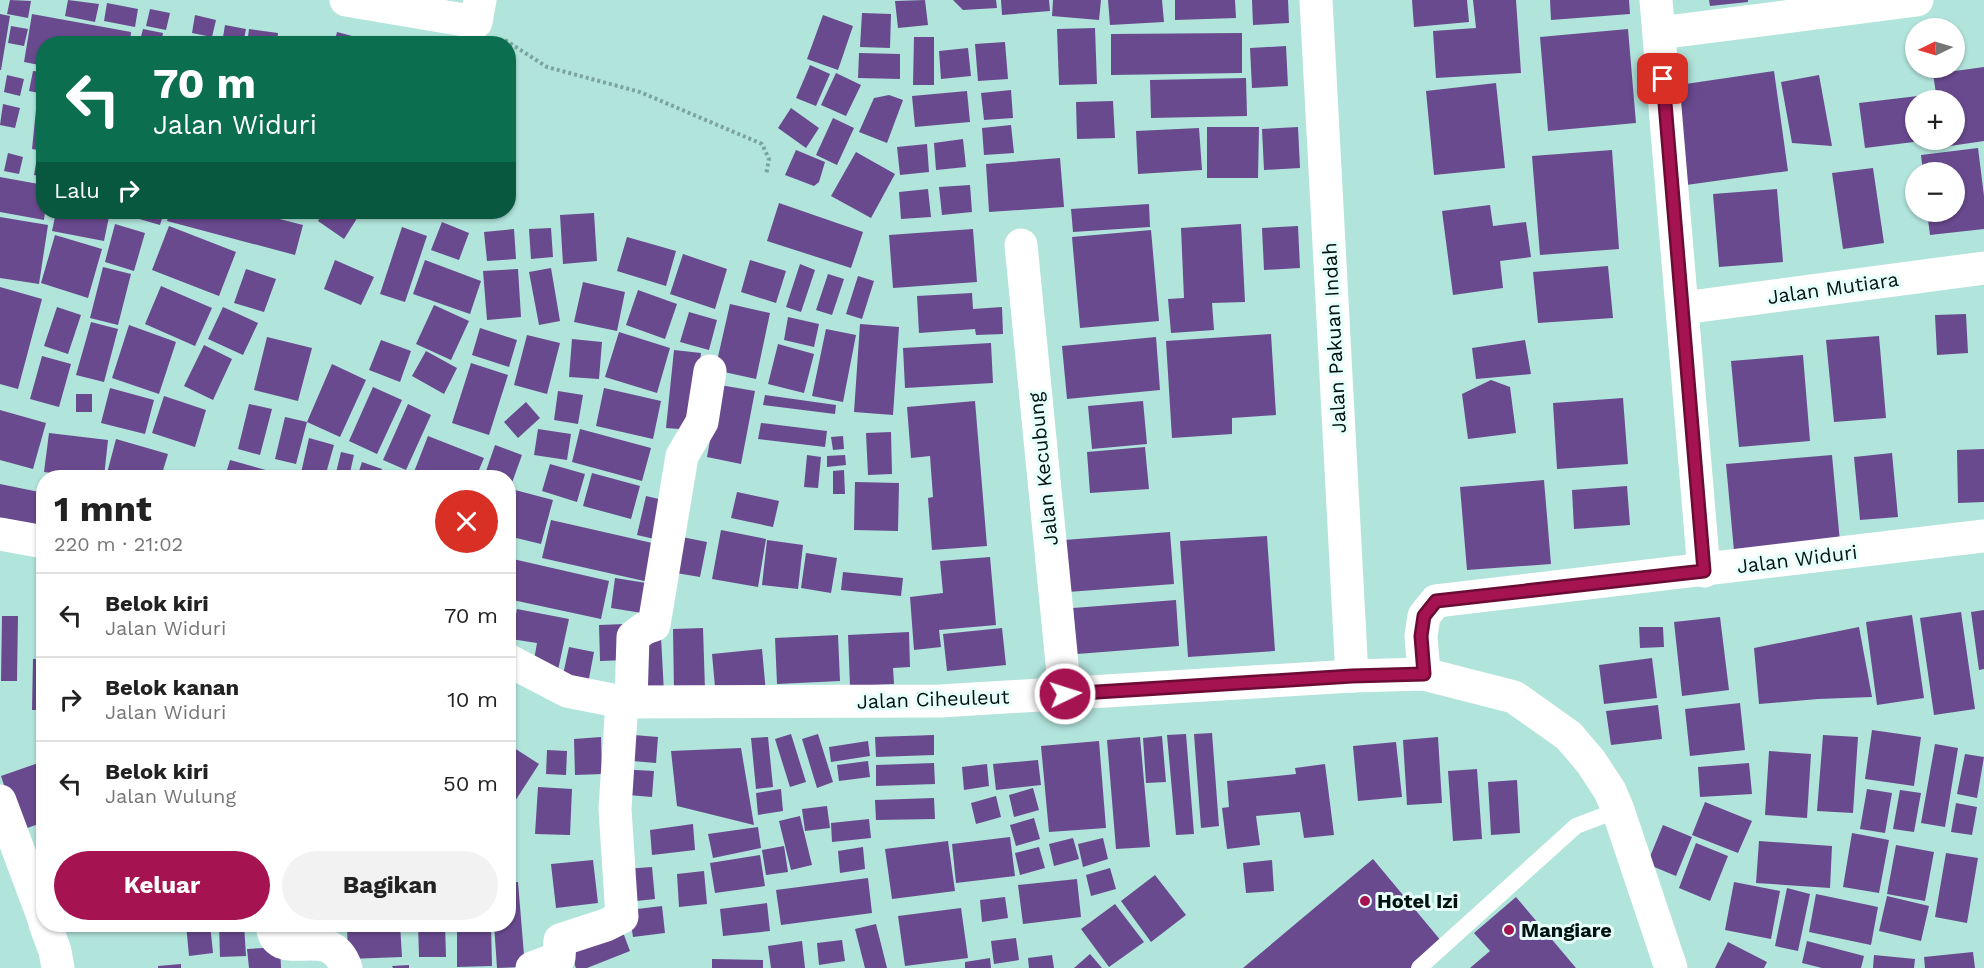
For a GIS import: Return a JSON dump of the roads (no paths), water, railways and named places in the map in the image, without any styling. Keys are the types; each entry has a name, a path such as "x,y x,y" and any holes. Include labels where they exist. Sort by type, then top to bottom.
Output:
{"street":[{"path":"346,0 478,11"},
{"name":"Jalan Pakuan Indah","path":"1316,0 1352,676"},
{"path":"1656,0 1704,571"},
{"path":"1659,33 1917,0"},
{"name":"Jalan Kecubung","path":"1021,244 1065,694"},
{"name":"Jalan Mutiara","path":"1683,308 1984,268"},
{"path":"532,968 559,958 560,940 606,925 622,917 615,809 633,638 645,628 654,626 682,456 702,422 710,371"},
{"path":"0,534 36,541"},
{"name":"Jalan Widuri","path":"1424,674 1421,636 1424,616 1436,601 1984,536"},
{"name":"Jalan Ciheuleut","path":"516,664 567,692 626,701 941,701 1352,676 1424,674 1514,697 1569,736 1591,762 1614,801 1671,968"},
{"path":"0,801 36,898"},
{"path":"48,932 58,968"},
{"path":"273,932 274,939 280,946 296,950 326,946 338,952 346,968"}],"lane":[{"path":"1419,968 1576,826 1614,801"}],"place":[{"name":"Hotel Izi","path":"1365,901"},
{"name":"Mangiare","path":"1509,930"}]}
